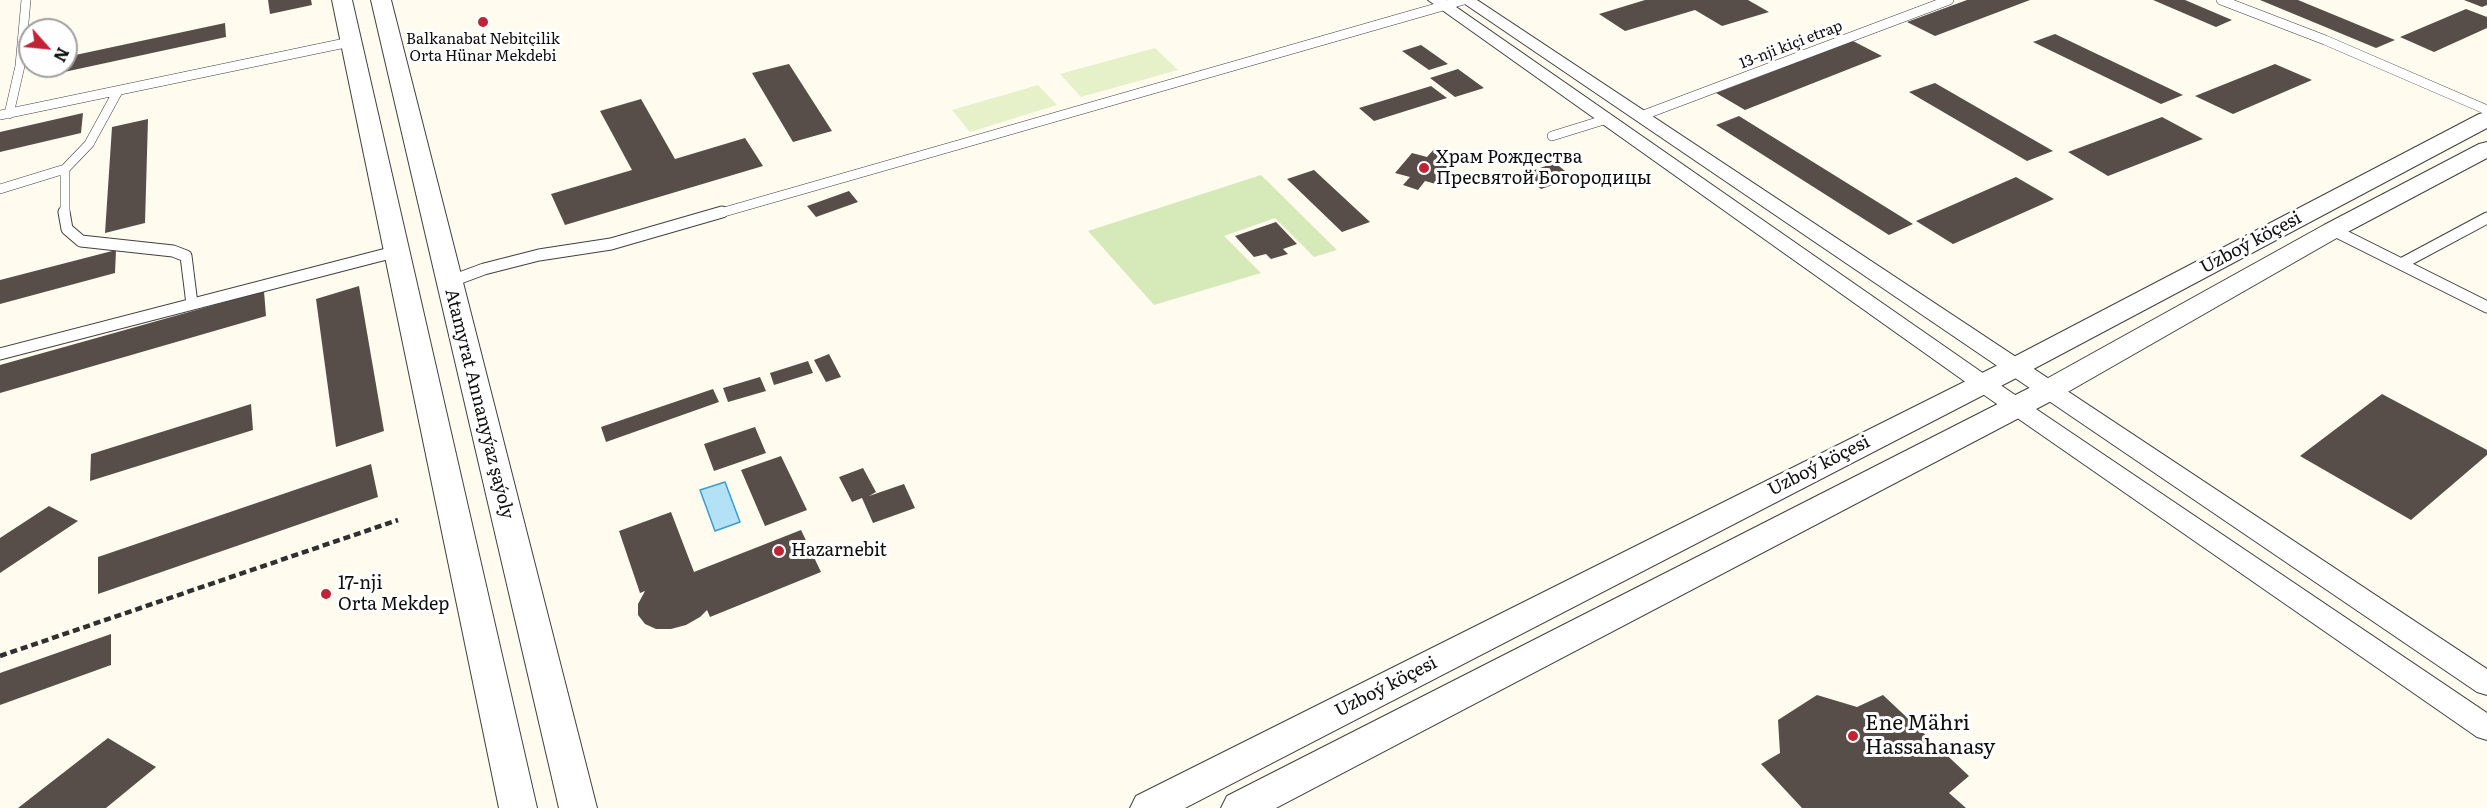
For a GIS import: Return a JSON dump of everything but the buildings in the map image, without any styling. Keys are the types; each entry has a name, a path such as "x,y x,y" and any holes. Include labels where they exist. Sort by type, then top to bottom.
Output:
{"street":[{"path":"342,0 518,808"},
{"name":"Atamyrat Annanyýaz şaýoly","path":"381,0 578,808"},
{"path":"1453,2 1641,116 2487,684"},
{"path":"1453,2 1607,119 1982,383 2487,728"},
{"name":"Uzboý köçesi","path":"1149,808 2014,368 2487,119"},
{"name":"Uzboý köçesi","path":"1240,808 2049,390 2333,230 2487,149"}],"lane":[{"path":"26,0 20,66 4,115 350,42"},
{"name":"13-nji kiçi etrap","path":"1641,116 1949,0"},
{"path":"2221,0 2325,40 2487,110"},
{"path":"449,282 484,269 539,255 610,244 1453,2"},
{"path":"0,189 65,169 88,144 118,91"},
{"path":"1552,136 1607,119"},
{"path":"65,169 63,204 67,229 81,241 166,250 186,256 192,304"},
{"path":"2401,264 2487,218"},
{"path":"2333,230 2487,307"},
{"path":"0,354 398,251"}],"path":[{"path":"0,656 398,520"}],"green space":[{"path":"1155,48 1178,70 1081,97 1060,74"},
{"path":"1038,85 1057,105 970,132 952,110"},
{"path":"1261,175 1337,250 1314,257 1275,218 1224,236 1261,273 1154,305 1088,231"}],"water":[{"path":"725,482 740,522 715,531 700,490"}],"place":[{"name":"Balkanabat Nebitçilik Orta Hünar Mekdebi","path":"483,22"},
{"name":"Храм Рождества Пресвятой Богородицы","path":"1424,168"},
{"name":"Hazarnebit","path":"779,551"},
{"name":"17-nji Orta Mekdep","path":"326,594"},
{"name":"Ene Mähri Hassahanasy","path":"1853,736"}]}
